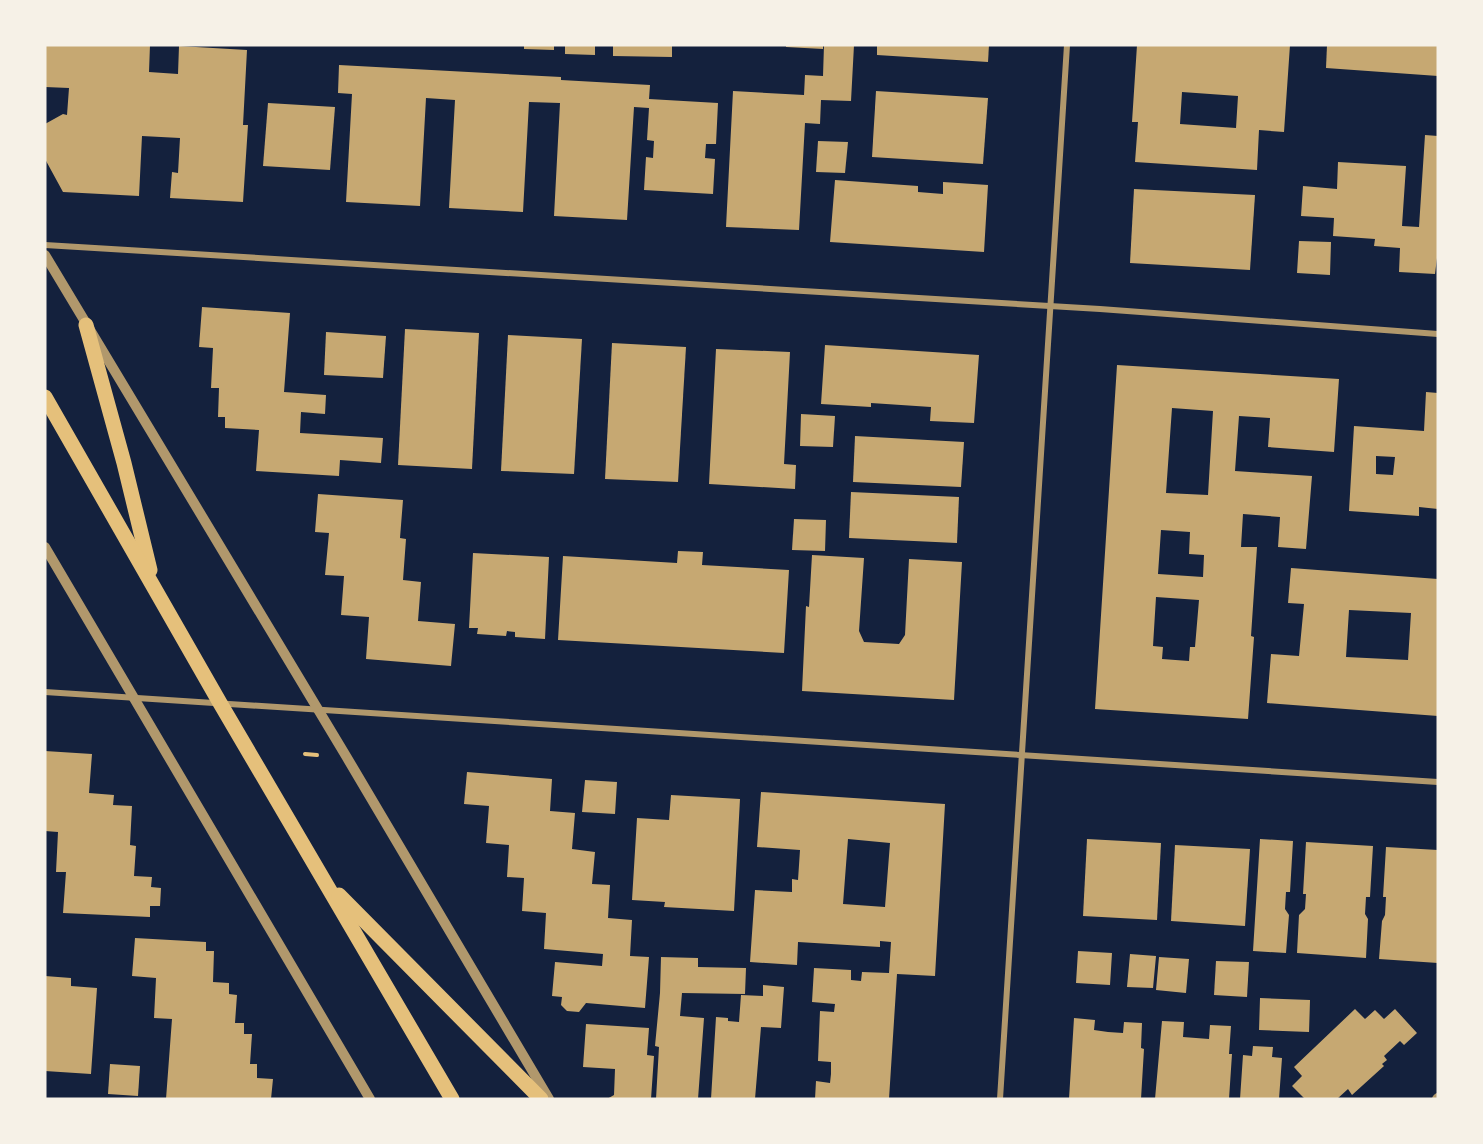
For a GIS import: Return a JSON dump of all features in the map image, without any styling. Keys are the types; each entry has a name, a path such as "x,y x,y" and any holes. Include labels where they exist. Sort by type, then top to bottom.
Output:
{"main road":[{"path":"86,325 124,463 154,587"},
{"path":"45,397 220,703 452,1099"},
{"path":"324,880 541,1099"}],"street":[{"path":"1000,1099 1067,45"},
{"path":"45,245 1051,307 1438,334"},
{"path":"45,255 549,1099"},
{"path":"45,548 370,1099"},
{"path":"45,692 1438,782"}],"building":[{"path":"45,45 150,45 149,72 178,74 179,46 247,50 243,125 248,125 243,202 170,198 172,172 178,173 180,138 142,136 139,196 63,192 45,159 45,124 63,114 67,115 69,88 45,87"},
{"path":"524,45 554,45 554,50 524,49"},
{"path":"565,45 595,45 595,55 565,54"},
{"path":"613,45 672,45 672,57 613,56"},
{"path":"786,45 823,45 823,49 786,47"},
{"path":"824,45 854,45 851,101 821,100 820,124 805,123 799,230 726,227 733,91 804,95 805,75 823,76"},
{"path":"877,45 989,45 988,62 877,55"},
{"path":"1137,45 1290,45 1284,132 1259,130 1257,170 1135,162 1138,122 1132,122","holes":["1182,92 1238,96 1236,128 1180,124"]},
{"path":"1327,45 1438,45 1438,76 1326,68"},
{"path":"339,65 561,77 561,80 650,85 649,99 718,103 716,144 706,144 705,158 715,159 713,194 644,190 646,157 653,158 654,141 647,140 649,108 634,107 627,220 554,216 560,103 529,102 523,212 449,208 455,100 426,98 420,206 346,202 352,94 338,93"},
{"path":"876,91 988,98 983,164 872,157"},
{"path":"268,103 335,107 330,170 263,166"},
{"path":"1425,135 1438,136 1438,250 1435,274 1399,272 1400,248 1374,246 1375,239 1333,236 1334,218 1301,216 1303,186 1337,189 1338,162 1406,166 1402,226 1419,227"},
{"path":"818,141 848,142 845,173 816,172"},
{"path":"835,180 918,186 918,192 943,194 943,182 988,185 984,252 830,242"},
{"path":"1134,189 1255,195 1250,270 1130,263"},
{"path":"1299,241 1331,242 1330,275 1297,273"},
{"path":"202,307 290,313 284,392 326,395 325,414 301,412 300,433 383,438 381,463 340,460 339,476 256,471 259,430 225,428 225,417 218,417 219,388 211,388 213,348 199,347"},
{"path":"405,329 479,333 472,469 398,465"},
{"path":"326,332 386,336 383,378 324,375"},
{"path":"508,335 582,339 574,474 501,471"},
{"path":"612,343 686,347 678,482 605,479"},
{"path":"825,345 979,355 974,423 930,421 931,407 871,403 871,407 821,404"},
{"path":"716,349 790,352 784,464 796,465 795,489 709,484"},
{"path":"1117,365 1339,379 1334,452 1268,447 1270,418 1239,416 1235,471 1312,476 1306,549 1278,547 1280,517 1243,514 1241,547 1257,547 1248,719 1095,709","holes":["1172,408 1213,411 1208,495 1166,493","1161,530 1190,532 1189,554 1204,555 1203,577 1158,574","1156,597 1199,600 1195,647 1190,647 1189,661 1162,659 1163,647 1153,646"]},
{"path":"1426,392 1438,393 1438,509 1419,507 1419,516 1349,511 1354,426 1424,431","holes":["1376,456 1395,457 1393,475 1376,474"]},
{"path":"801,414 835,416 833,447 800,446"},
{"path":"855,436 964,442 961,487 853,482"},
{"path":"851,492 959,497 957,543 849,538"},
{"path":"318,494 403,500 400,538 406,539 403,580 421,582 418,621 455,624 451,666 366,659 369,617 341,615 344,576 325,575 329,533 315,532"},
{"path":"794,519 826,520 825,551 792,550"},
{"path":"678,551 703,552 702,565 789,570 784,653 558,640 563,556 677,563"},
{"path":"473,553 549,557 545,639 515,637 515,632 507,631 506,636 477,634 478,628 469,628"},
{"path":"812,555 864,558 859,631 864,642 899,644 905,635 909,559 962,562 954,700 802,691 806,606 809,607"},
{"path":"1291,568 1438,579 1438,716 1267,703 1271,654 1299,656 1304,604 1288,603","holes":["1349,610 1411,613 1408,660 1346,657"]},
{"path":"45,751 92,754 89,793 114,795 113,805 132,806 130,845 136,846 134,876 152,877 151,887 161,888 160,906 150,906 150,917 63,913 66,872 56,872 58,832 45,831"},
{"path":"467,772 552,779 550,811 575,813 572,849 595,852 592,884 610,885 608,918 632,920 630,956 649,957 645,1008 586,1003 579,1012 567,1011 561,1005 562,997 552,996 555,962 602,966 603,954 544,949 546,913 522,911 524,878 507,877 509,845 486,843 489,806 464,804"},
{"path":"585,780 617,782 615,814 582,812"},
{"path":"761,792 945,804 935,976 897,974 889,1099 815,1099 816,1081 830,1083 831,1074 831,1062 818,1061 820,1011 834,1012 835,1004 812,1002 814,968 851,970 851,980 861,981 862,972 889,973 891,942 880,941 880,947 798,942 797,965 750,962 755,890 792,892 792,879 798,880 800,850 757,847","holes":["848,839 890,843 885,907 843,904"]},
{"path":"671,795 740,799 734,911 664,907 665,902 632,900 637,818 669,820"},
{"path":"1087,839 1161,843 1157,920 1083,916"},
{"path":"1260,839 1293,841 1290,892 1286,892 1285,909 1289,915 1286,953 1253,951"},
{"path":"1306,842 1373,846 1370,897 1366,897 1365,914 1368,919 1366,958 1297,953 1299,915 1305,909 1306,894 1303,894"},
{"path":"1175,845 1250,849 1245,926 1171,921"},
{"path":"1386,847 1438,850 1438,963 1379,959 1382,921 1385,915 1386,897 1383,897"},
{"path":"135,938 206,942 206,951 214,951 213,982 229,983 229,994 237,995 235,1023 244,1023 244,1034 252,1034 250,1064 257,1064 257,1078 273,1079 271,1099 166,1099 172,1019 154,1018 156,978 132,976"},
{"path":"1078,951 1112,953 1110,985 1076,983"},
{"path":"1130,954 1156,956 1153,988 1127,987"},
{"path":"661,957 698,958 698,967 746,968 745,994 682,993 680,1016 704,1018 698,1099 656,1099 659,1047 655,1046"},
{"path":"1159,957 1189,959 1186,993 1156,990"},
{"path":"1216,961 1249,962 1247,997 1214,995"},
{"path":"45,976 71,978 71,986 97,988 91,1074 45,1071"},
{"path":"763,985 784,987 781,1028 761,1027 755,1099 711,1099 716,1017 739,1022 741,995 763,996"},
{"path":"1260,998 1310,1000 1309,1032 1259,1030"},
{"path":"1355,1009 1365,1019 1375,1010 1384,1019 1395,1009 1417,1033 1404,1045 1400,1041 1384,1056 1387,1060 1382,1064 1384,1066 1352,1095 1348,1089 1337,1099 1305,1099 1292,1086 1302,1076 1294,1067"},
{"path":"1074,1018 1095,1020 1094,1030 1108,1032 1123,1033 1124,1022 1142,1023 1141,1048 1144,1049 1141,1099 1069,1099"},
{"path":"1162,1021 1184,1022 1183,1037 1209,1039 1210,1025 1231,1026 1229,1099 1155,1099"},
{"path":"586,1024 649,1028 647,1055 654,1056 651,1099 607,1099 614,1095 615,1069 583,1067"},
{"path":"1253,1046 1273,1047 1272,1057 1282,1058 1279,1099 1240,1099 1243,1055 1252,1056"},
{"path":"110,1064 140,1066 138,1096 108,1094"}]}
